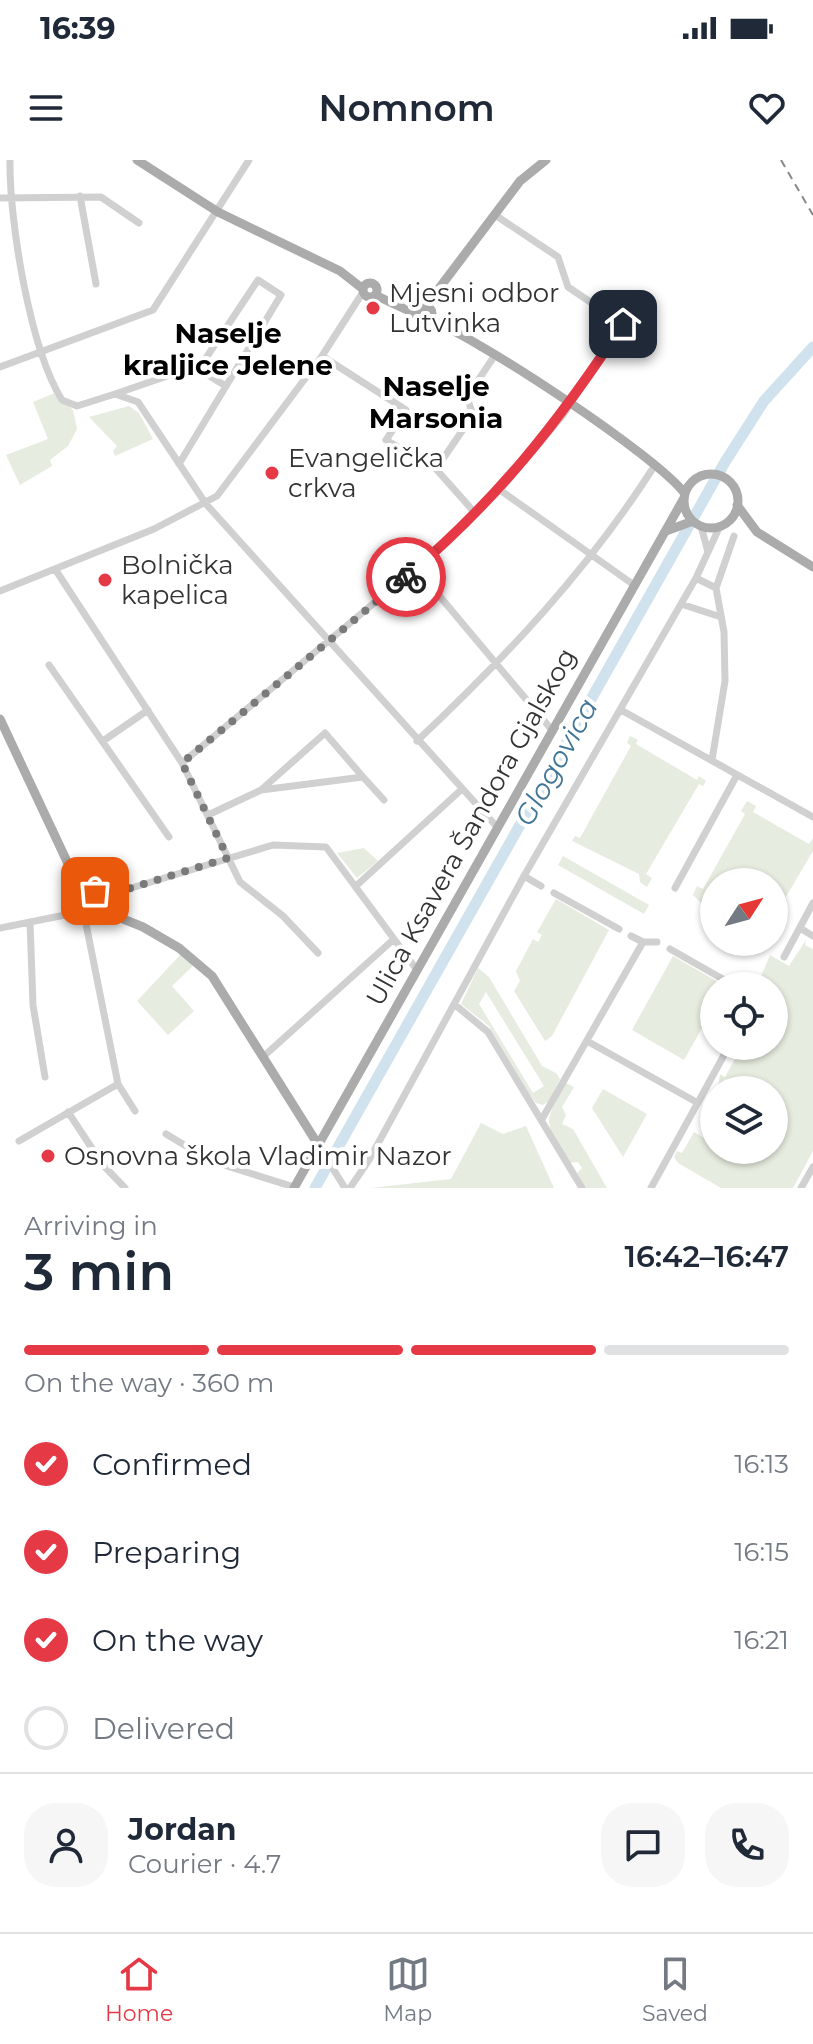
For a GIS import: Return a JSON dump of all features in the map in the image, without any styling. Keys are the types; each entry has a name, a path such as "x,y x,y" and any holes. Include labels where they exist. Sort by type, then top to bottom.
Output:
{"main road":[{"path":"137,160 218,212 340,271 369,290 427,312 495,355 667,473 684,496 695,521"},
{"path":"427,312 520,181 546,160"},
{"path":"667,473 694,479 709,474 726,479 737,493 737,505 723,525"},
{"path":"684,496 694,479"},
{"name":"Ulica Ksavera Šandora Gjalskog","path":"294,1188 320,1147 684,496"},
{"path":"737,505 757,532"},
{"path":"663,533 680,523 695,521 737,524 757,532 813,567"},
{"path":"0,719 66,857 92,901 179,948 203,967 223,990 320,1147"}],"street":[{"path":"10,160 4,198 39,353 62,400 77,406 202,364 258,280 281,295 179,464"},
{"path":"0,367 153,310 249,160"},
{"path":"80,196 96,284"},
{"path":"4,198 101,197 139,223"},
{"path":"182,763 416,568 476,514 500,490 569,405 623,324 568,287 558,257 495,215"},
{"path":"0,591 206,504 224,490 322,356 351,310 369,290"},
{"path":"436,469 473,415 467,397 495,355"},
{"path":"322,356 406,410 386,440 436,469 476,514"},
{"path":"202,364 205,373 224,385"},
{"path":"139,385 138,402 206,504 497,827"},
{"path":"115,394 138,402"},
{"path":"417,741 496,666 592,556 655,465"},
{"path":"500,490 634,585"},
{"path":"695,521 707,554"},
{"path":"320,1147 348,1188 369,1160 524,876 696,578 723,525"},
{"path":"712,760 725,681 716,588 734,536"},
{"path":"416,568 551,729"},
{"path":"55,569 182,763 246,889 283,916 318,953"},
{"path":"696,578 716,588"},
{"path":"681,604 721,617"},
{"path":"49,665 169,837"},
{"path":"103,741 148,710"},
{"path":"621,710 813,817"},
{"path":"208,815 261,790 325,733 384,800"},
{"path":"675,888 737,775"},
{"path":"261,790 363,777"},
{"path":"356,886 462,789"},
{"path":"0,928 70,914 92,901 115,893 273,845 326,847 417,970"},
{"path":"524,876 541,886"},
{"path":"554,893 619,929"},
{"path":"92,901 91,937 118,1084 135,1111"},
{"path":"784,957 813,903"},
{"path":"30,922 33,1005 45,1077"},
{"path":"800,928 813,936"},
{"path":"631,936 643,942 657,942"},
{"path":"264,1056 394,939"},
{"path":"542,1119 643,942"},
{"path":"670,949 710,972"},
{"path":"454,1004 488,1032 582,1188"},
{"path":"587,1041 698,1103"},
{"path":"651,1188 721,1060"},
{"path":"19,1141 118,1084"},
{"path":"68,1112 103,1165 125,1188"},
{"path":"166,1134 211,1161 294,1188"},
{"path":"801,1188 813,1167"}],"shaded area":[{"path":"55,393 73,410 77,429 68,446 50,460 52,466 20,485 6,455 48,439 33,402"},
{"path":"129,406 139,413 153,439 115,456 113,451 117,446 89,417"},
{"path":"630,736 638,740 636,744 697,780 699,776 706,781 703,786 699,784 646,874 652,878 647,887 640,882 639,874 572,841 575,836 580,838 631,746 627,743"},
{"path":"747,801 756,806 753,812 809,844 813,838 813,851 788,893 788,868 715,868 745,814 741,811"},
{"path":"364,848 378,861 357,878 337,853"},
{"path":"563,856 649,905 644,914 558,865"},
{"path":"697,886 700,888 700,902 693,895"},
{"path":"556,899 609,930 552,1036 545,1041 514,991 520,981 516,971 533,939 538,942 542,935 537,932"},
{"path":"806,940 805,945 813,949 813,1151 793,1188 721,1188 678,1163 674,1157 677,1151 682,1153 694,1132 700,1136 700,1164 788,1164 788,1076 726,1076 734,1060 788,1060 788,972 763,972 770,956 789,966"},
{"path":"181,954 195,964 172,986 194,1011 168,1035 137,1001"},
{"path":"673,956 701,972 700,1032 684,1060 632,1030"},
{"path":"478,968 489,977 542,1066 556,1073 560,1079 549,1101 543,1105 536,1103 489,1026 461,1004","holes":["486,992 544,1086 533,1093 479,1004"]},
{"path":"566,1083 574,1087 562,1107 566,1115 562,1124 573,1129 607,1188 585,1188 577,1173 582,1168 578,1162 570,1163 551,1130 550,1116"},
{"path":"603,1089 647,1114 623,1157 592,1108"},
{"path":"481,1123 503,1134 526,1126 554,1188 371,1188 451,1179"}],"waterway":[{"name":"Glogovica","path":"315,1188 725,462 764,401 813,347"}],"railway":[{"path":"781,160 813,215"}],"way so far":[{"path":"95,891 102,901 115,893 228,858 182,763 406,577"}],"place":[{"name":"Mjesni odbor Lutvinka","path":"373,308"},
{"name":"Evangelička crkva","path":"272,473"},
{"name":"Bolnička kapelica","path":"105,580"},
{"name":"Osnovna škola Vladimir Nazor","path":"48,1156"}],"district":[{"name":"Naselje kraljice Jelene","path":"228,349"},
{"name":"Naselje Marsonia","path":"436,402"}],"route":[{"path":"406,577 500,490 563,415 623,324"}]}
